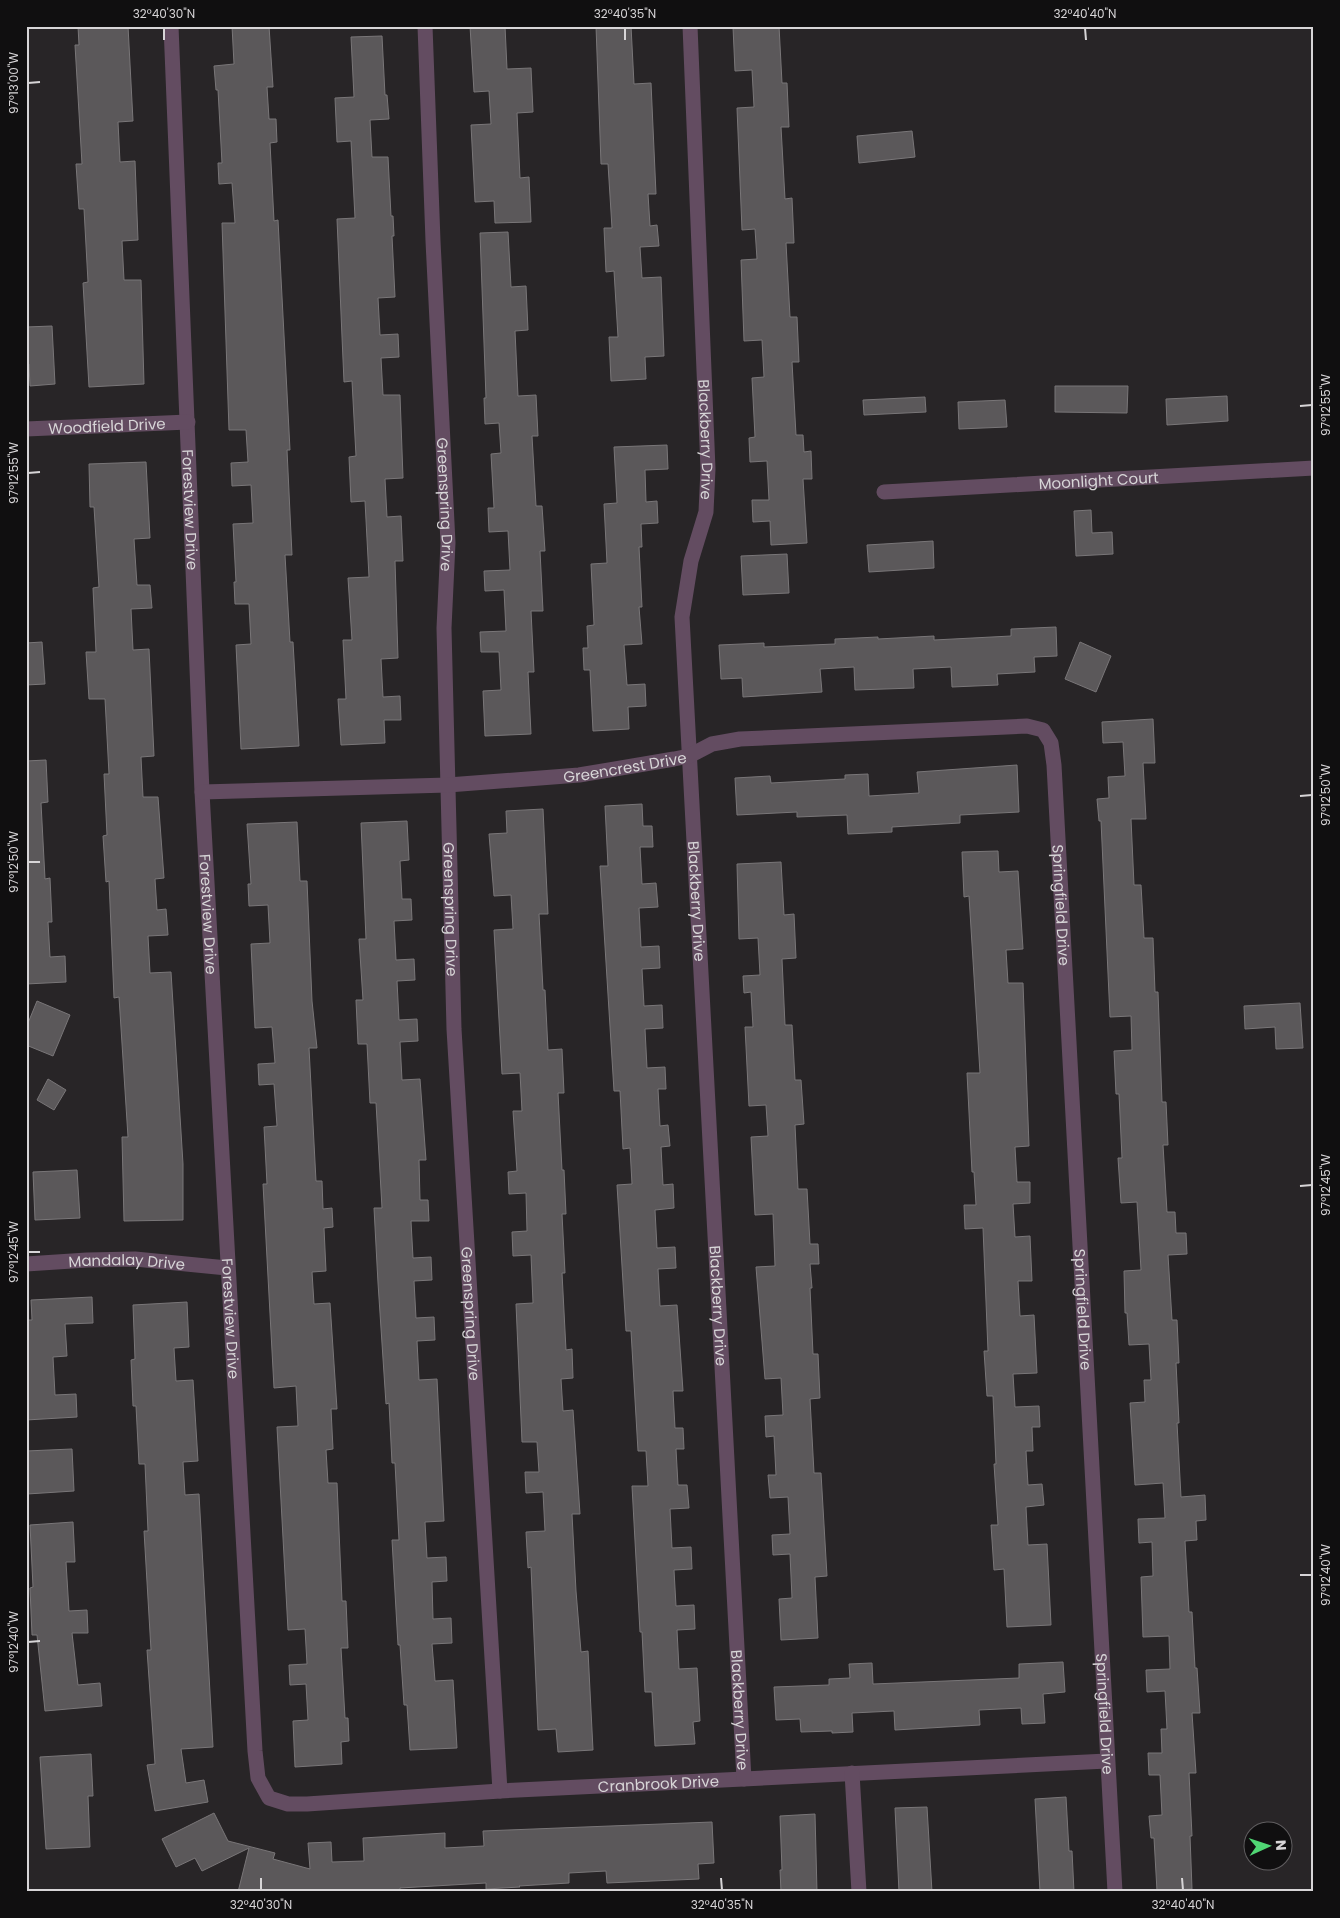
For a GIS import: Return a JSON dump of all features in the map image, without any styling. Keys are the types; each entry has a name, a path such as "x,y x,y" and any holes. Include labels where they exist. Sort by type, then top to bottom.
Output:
{"street":[{"name":"Forestview Drive","path":"172,26 202,792 227,1268 255,1751 258,1778 269,1798"},
{"name":"Greenspring Drive","path":"425,26 433,241 448,543 444,628 454,1030 500,1791"},
{"name":"Blackberry Drive","path":"690,26 708,469 706,512 691,561 682,617 744,1779"},
{"name":"Woodfield Drive","path":"26,429 188,422"},
{"name":"Moonlight Court","path":"884,492 1314,468"},
{"name":"Greencrest Drive","path":"202,792 448,785 579,775 689,756 712,744 740,739 1026,726 1043,730"},
{"name":"Springfield Drive","path":"1043,730 1051,743 1054,765 1115,1892"},
{"name":"Mandalay Drive","path":"26,1264 135,1259 227,1268"},
{"name":"Cranbrook Drive","path":"269,1798 288,1804 308,1804 500,1791 1107,1761"},
{"path":"852,1773 859,1892"}],"building":[{"path":"78,26 128,26 133,121 118,122 120,162 135,161 138,240 122,241 124,280 141,280 144,384 89,387 83,283 88,282 84,209 79,209 76,164 82,164 75,45 79,45"},
{"path":"232,26 269,26 273,87 267,87 269,119 276,119 277,142 270,143 274,221 278,220 290,450 287,450 292,555 285,555 290,642 293,642 299,746 241,749 236,645 251,644 249,604 235,604 234,582 236,582 233,524 253,523 251,485 232,486 231,463 248,462 246,430 229,430 222,223 235,223 232,183 219,184 218,163 222,163 218,90 216,90 214,66 234,64"},
{"path":"470,26 505,26 507,69 531,68 533,112 517,113 520,178 529,177 531,222 495,223 494,201 475,202 471,125 491,124 489,91 474,92"},
{"path":"596,26 631,26 634,84 651,83 656,194 648,194 650,226 657,225 659,246 640,247 642,278 661,277 664,356 645,357 646,379 611,381 609,337 618,337 614,271 606,272 604,228 612,228 608,164 601,164"},
{"path":"779,26 782,83 787,83 789,127 781,127 785,199 792,198 794,243 786,243 790,317 797,317 799,362 792,362 796,435 803,435 804,452 811,451 812,479 803,479 807,543 771,545 770,521 753,522 752,500 769,500 767,461 750,462 749,438 755,437 752,378 764,377 762,340 744,341 741,260 757,259 755,229 742,230 737,108 754,107 752,70 735,71 733,27"},
{"path":"382,36 385,95 387,95 389,119 370,120 372,157 388,157 391,216 393,216 395,297 378,298 380,335 398,334 399,357 381,358 383,395 400,395 403,478 385,479 387,517 401,516 403,561 395,561 398,658 381,659 383,697 400,696 401,720 384,720 385,743 341,745 338,699 346,699 343,640 352,640 348,578 369,577 365,501 351,502 349,457 356,456 352,381 344,382 337,219 355,218 351,141 337,142 335,98 354,97 351,37"},
{"path":"912,131 915,157 859,163 857,136"},
{"path":"508,232 511,287 526,286 528,330 515,331 518,396 536,395 538,436 532,436 536,506 542,506 545,551 540,551 543,611 531,611 534,672 528,672 531,734 485,736 483,691 501,690 499,652 481,652 480,632 506,631 504,590 485,591 484,571 510,570 508,531 489,532 488,508 494,508 491,454 501,453 499,423 485,424 484,398 486,398 480,233"},
{"path":"52,326 55,384 30,386 29,364 26,364 26,327"},
{"path":"1055,386 1128,386 1127,413 1055,412"},
{"path":"1227,396 1228,421 1167,425 1166,399"},
{"path":"925,397 926,412 864,415 863,400"},
{"path":"1005,400 1007,427 959,429 958,402"},
{"path":"667,445 668,469 645,470 646,502 657,501 658,523 641,524 642,547 639,547 642,607 639,607 642,644 624,645 627,685 645,684 646,706 628,707 629,729 593,731 590,670 584,670 583,648 588,648 587,626 594,625 591,564 607,563 604,504 617,503 614,447"},
{"path":"146,462 150,538 134,539 137,585 150,585 152,608 131,609 133,650 149,649 154,756 141,757 143,797 158,797 164,878 155,879 157,910 166,909 168,935 148,936 150,973 171,972 183,1164 183,1220 124,1221 122,1137 128,1137 119,997 114,998 109,881 106,882 103,836 107,835 104,774 109,774 105,699 89,699 86,652 96,652 93,588 99,587 94,507 90,507 89,464"},
{"path":"1091,510 1092,533 1112,532 1113,554 1076,556 1074,511"},
{"path":"933,541 934,568 869,572 867,545"},
{"path":"787,554 789,593 743,595 741,556"},
{"path":"1056,627 1057,656 1034,657 1035,672 997,674 998,685 952,687 951,667 913,669 914,688 855,690 854,667 820,669 822,692 743,697 742,678 721,679 719,645 764,643 764,647 835,644 835,639 878,637 878,639 934,636 934,640 1011,636 1011,629"},
{"path":"42,642 45,684 26,685 26,643"},
{"path":"1080,642 1111,656 1096,692 1065,679"},
{"path":"1153,719 1155,763 1143,763 1146,819 1131,819 1134,885 1141,885 1144,938 1153,938 1155,992 1158,992 1162,1102 1166,1102 1168,1145 1163,1145 1167,1212 1175,1212 1176,1233 1186,1233 1187,1254 1168,1255 1172,1320 1177,1320 1179,1363 1176,1363 1179,1423 1177,1423 1181,1497 1205,1495 1206,1520 1196,1521 1197,1540 1185,1541 1189,1612 1192,1612 1200,1713 1192,1713 1196,1773 1189,1773 1192,1889 1157,1891 1154,1838 1151,1838 1149,1816 1162,1815 1160,1775 1149,1775 1148,1753 1162,1753 1161,1729 1167,1729 1165,1691 1147,1692 1146,1670 1170,1669 1169,1636 1143,1637 1141,1577 1153,1576 1152,1542 1139,1543 1138,1519 1165,1518 1163,1483 1135,1485 1130,1403 1145,1402 1144,1380 1151,1380 1149,1344 1129,1345 1127,1313 1125,1313 1124,1271 1141,1270 1137,1202 1121,1203 1118,1158 1122,1158 1119,1094 1116,1094 1114,1051 1132,1050 1131,1016 1110,1017 1101,821 1099,821 1097,799 1109,798 1108,777 1125,776 1123,742 1103,743 1102,722"},
{"path":"46,760 48,802 41,803 45,879 50,878 52,922 48,922 50,957 65,956 66,982 26,984 26,761"},
{"path":"1017,765 1019,812 960,815 960,823 892,827 892,832 848,834 847,815 797,817 797,812 737,815 735,778 770,776 771,783 845,779 845,775 868,774 869,796 919,793 917,772"},
{"path":"642,804 643,826 652,826 653,847 640,847 642,884 656,883 658,907 639,908 641,947 659,946 660,968 642,969 644,1006 662,1005 663,1028 645,1029 647,1068 665,1067 666,1089 658,1089 660,1126 668,1125 670,1146 661,1147 663,1185 673,1184 674,1208 655,1210 657,1248 675,1247 676,1268 658,1269 660,1306 677,1305 683,1391 673,1391 675,1428 683,1428 684,1449 676,1449 678,1485 687,1485 689,1508 670,1509 672,1548 691,1547 692,1569 674,1570 676,1606 694,1605 695,1629 677,1630 679,1669 697,1668 700,1721 693,1722 695,1744 655,1746 652,1692 645,1692 632,1486 648,1486 646,1451 638,1451 631,1331 626,1331 617,1185 632,1184 630,1148 623,1149 620,1091 614,1091 600,866 608,866 605,806"},
{"path":"543,809 548,914 539,914 543,990 545,990 548,1050 562,1049 564,1093 558,1093 566,1214 562,1214 565,1273 562,1273 566,1350 572,1349 573,1378 561,1379 563,1411 573,1410 580,1514 572,1514 576,1591 581,1652 588,1651 593,1750 558,1752 556,1729 538,1730 531,1567 528,1568 526,1532 545,1531 543,1492 526,1493 525,1472 539,1472 537,1442 522,1442 516,1304 533,1303 531,1255 513,1256 512,1232 527,1231 526,1193 509,1194 508,1172 517,1171 513,1111 522,1111 520,1073 502,1074 494,930 513,929 511,895 494,896 489,834 507,833 506,811"},
{"path":"407,821 409,860 400,861 402,899 411,899 412,920 394,921 396,960 414,959 415,980 397,981 399,1020 417,1019 418,1041 400,1042 402,1080 420,1079 426,1160 419,1160 420,1200 428,1200 429,1221 411,1221 413,1258 431,1257 432,1280 414,1281 416,1318 434,1317 435,1340 417,1341 419,1380 437,1379 444,1521 425,1522 427,1558 446,1557 447,1581 432,1582 433,1619 451,1618 452,1643 432,1644 435,1681 453,1680 457,1748 410,1750 407,1705 404,1705 400,1645 398,1645 392,1540 399,1540 395,1463 392,1463 389,1403 386,1404 374,1208 382,1208 376,1103 370,1103 367,1044 358,1044 356,1000 363,1000 359,939 366,939 361,823"},
{"path":"297,822 300,881 307,881 312,1001 317,1048 309,1048 316,1181 322,1181 323,1209 332,1208 333,1227 324,1228 326,1271 312,1272 314,1304 330,1303 337,1409 331,1409 333,1449 326,1450 328,1483 337,1483 342,1601 346,1601 348,1648 341,1648 345,1718 348,1718 349,1741 341,1742 342,1764 295,1767 293,1721 308,1720 306,1684 290,1685 289,1665 307,1664 305,1629 288,1630 277,1427 298,1426 296,1386 274,1388 263,1184 267,1184 264,1127 277,1126 274,1084 259,1085 258,1064 275,1063 272,1027 255,1028 251,944 270,943 268,905 249,906 248,884 251,884 247,824"},
{"path":"998,851 999,872 1018,871 1023,949 1006,950 1008,983 1023,983 1029,1146 1015,1147 1017,1182 1030,1182 1030,1203 1013,1204 1015,1237 1030,1236 1032,1281 1018,1281 1020,1316 1034,1315 1037,1373 1013,1374 1015,1407 1039,1406 1040,1427 1032,1427 1033,1451 1026,1451 1028,1485 1042,1484 1044,1505 1026,1507 1028,1545 1047,1544 1051,1625 1007,1627 1004,1569 994,1570 991,1525 998,1525 994,1464 996,1464 993,1396 987,1396 984,1351 988,1351 983,1228 965,1229 964,1205 976,1205 974,1172 972,1172 967,1073 980,1073 969,896 964,897 962,852"},
{"path":"781,862 784,915 794,914 796,958 782,959 785,1025 792,1025 795,1080 801,1080 804,1124 795,1125 798,1189 807,1189 810,1244 818,1244 819,1264 810,1264 812,1288 810,1288 813,1354 818,1354 820,1398 810,1399 814,1473 821,1473 827,1576 815,1577 818,1638 781,1640 779,1599 792,1598 790,1554 773,1555 772,1535 790,1534 788,1497 770,1498 768,1475 776,1475 774,1436 766,1437 765,1416 783,1415 781,1378 765,1379 756,1267 775,1266 773,1214 755,1215 751,1137 768,1136 766,1105 749,1106 745,1027 753,1027 751,992 744,993 743,976 760,975 758,938 739,939 737,864"},
{"path":"37,1001 70,1015 53,1056 26,1045 26,1028"},
{"path":"1300,1003 1303,1048 1276,1049 1275,1027 1245,1029 1244,1006"},
{"path":"48,1079 66,1090 54,1110 37,1100"},
{"path":"77,1170 80,1218 35,1220 33,1172"},
{"path":"92,1297 93,1323 65,1324 67,1356 53,1357 55,1395 76,1394 77,1417 26,1420 26,1320 32,1320 31,1300"},
{"path":"187,1302 189,1347 174,1348 176,1381 193,1380 198,1461 183,1462 185,1495 199,1494 213,1747 181,1749 186,1783 204,1780 208,1802 155,1811 147,1765 155,1764 147,1650 151,1650 144,1531 148,1531 145,1464 139,1464 136,1406 133,1406 131,1360 135,1359 133,1305"},
{"path":"72,1449 74,1491 27,1494 26,1451"},
{"path":"73,1522 75,1562 66,1562 69,1611 87,1610 88,1633 72,1633 78,1685 100,1683 102,1706 45,1711 37,1635 32,1635 30,1588 33,1587 30,1525"},
{"path":"1063,1662 1065,1692 1043,1694 1045,1723 1022,1724 1021,1708 979,1710 980,1725 895,1730 894,1711 852,1713 853,1732 801,1732 800,1719 776,1720 774,1687 829,1685 829,1679 850,1678 849,1664 872,1663 873,1684 1019,1678 1019,1664"},
{"path":"91,1754 93,1796 88,1796 90,1847 46,1849 40,1757"},
{"path":"1066,1797 1069,1851 1072,1851 1074,1892 1040,1892 1035,1799"},
{"path":"927,1807 932,1892 899,1892 895,1808"},
{"path":"214,1813 228,1841 275,1853 273,1859 310,1869 308,1843 331,1842 332,1862 364,1861 363,1838 445,1833 445,1848 484,1846 483,1831 712,1822 714,1863 698,1864 699,1879 607,1883 606,1871 569,1873 569,1883 486,1889 486,1883 400,1888 400,1892 238,1892 249,1848 202,1871 195,1858 176,1867 162,1839"},
{"path":"815,1814 817,1892 781,1892 780,1816"}]}
